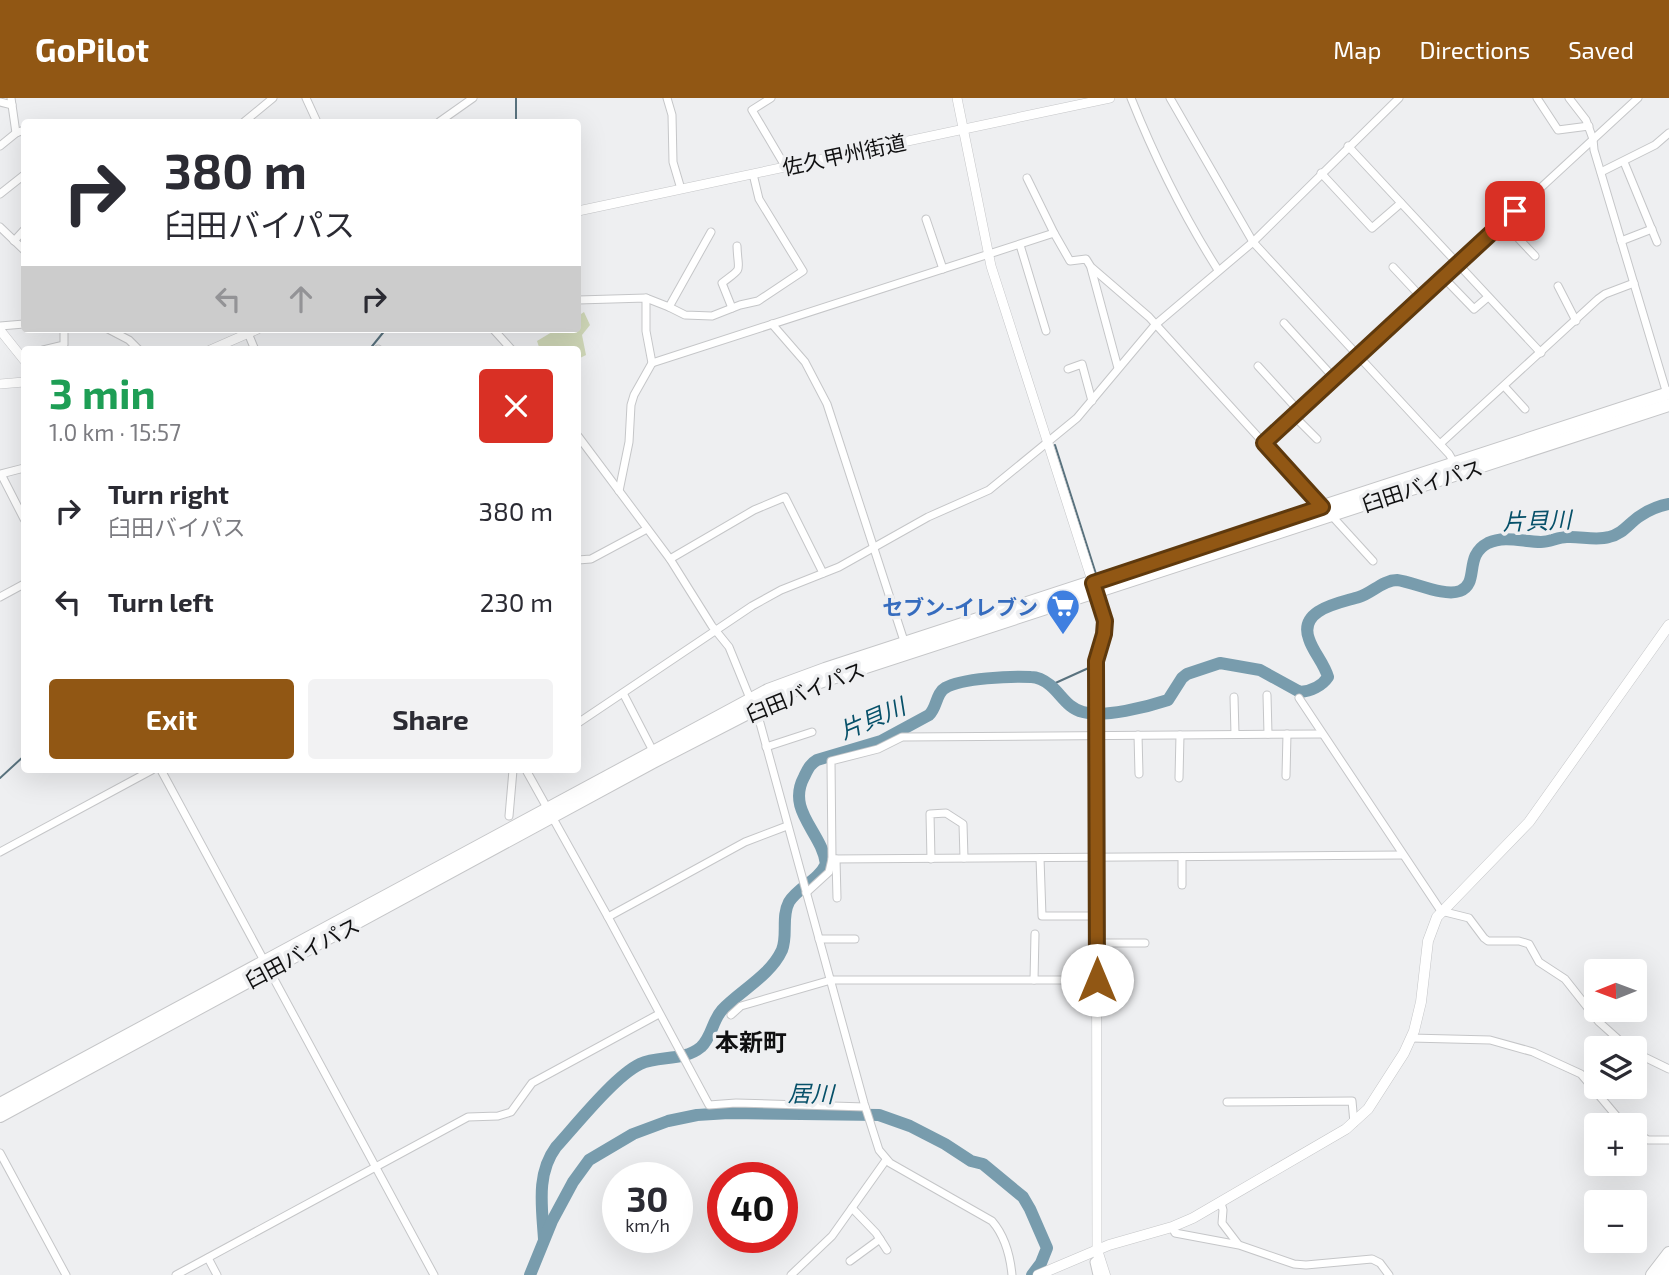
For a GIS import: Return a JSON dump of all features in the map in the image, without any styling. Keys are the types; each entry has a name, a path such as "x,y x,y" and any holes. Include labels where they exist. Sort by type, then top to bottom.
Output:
{"highway":[{"name":"臼田バイパス","path":"1326,511 1455,464 1668,398"},
{"name":"臼田バイパス","path":"549,812 653,751 753,704 1094,587 1668,398"},
{"name":"臼田バイパス","path":"0,1104 267,965 753,704 786,682 1094,587"},
{"name":"臼田バイパス","path":"0,1116 267,965"},
{"path":"1652,1275 1669,1252"},
{"path":"1663,1275 1669,1267"}],"main road":[{"path":"1038,1275 1097,1254 1126,1239 1172,1227 1221,1203 1354,1123 1380,1093 1411,1038 1421,1002 1430,931 1441,911 1529,822 1669,625"},
{"path":"1097,1254 1105,1275"}],"street":[{"path":"248,119 273,98"},
{"path":"306,98 316,119"},
{"path":"443,119 473,98"},
{"path":"667,98 672,115 673,162 681,189"},
{"path":"771,98 752,110 785,166"},
{"path":"957,98 988,254 1105,621 1096,661 1097,1254 1094,1262 1097,1275"},
{"name":"佐久甲州街道","path":"581,210 1110,98"},
{"path":"1130,98 1158,163 1195,234 1218,270"},
{"path":"1170,98 1253,242 1440,444 1455,464"},
{"path":"581,721 781,590 839,567 916,523 989,490 1077,418 1155,325 1253,242 1399,98"},
{"path":"1537,98 1559,130 1589,126"},
{"path":"1569,98 1589,126 1621,241 1665,374 1668,398"},
{"path":"1264,443 1638,98"},
{"path":"0,102 12,102 16,133"},
{"path":"0,146 21,131"},
{"path":"1601,172 1655,145 1669,133"},
{"path":"1348,146 1541,353"},
{"path":"1623,162 1657,242"},
{"path":"581,300 646,298 685,315 706,317 758,301 803,271 759,199 753,173"},
{"path":"1321,173 1372,228 1401,203"},
{"path":"0,194 21,176"},
{"path":"1027,178 1066,258 1074,261 1086,259 1091,267 1118,369"},
{"path":"926,219 943,269"},
{"path":"1503,222 1535,256"},
{"path":"0,227 21,247"},
{"path":"1621,241 1652,229"},
{"path":"669,307 711,232"},
{"path":"14,241 21,233"},
{"path":"652,363 1054,233"},
{"path":"1020,245 1046,331"},
{"path":"732,308 722,283 732,277 739,268 737,247"},
{"path":"1091,267 1149,317 1373,561"},
{"path":"1393,267 1421,297"},
{"path":"1443,277 1474,309 1488,297"},
{"path":"1440,444 1605,294 1634,283"},
{"path":"1558,286 1576,321"},
{"path":"618,491 629,442 631,405 652,363 646,331 646,298"},
{"path":"1284,323 1334,377"},
{"path":"21,324 0,328 21,354"},
{"path":"772,324 805,362 820,389 905,644"},
{"path":"116,333 135,346"},
{"path":"218,346 248,333 254,346"},
{"path":"1068,369 1082,364 1092,401"},
{"path":"1258,366 1317,439"},
{"path":"0,384 21,382"},
{"path":"1504,386 1525,409"},
{"path":"581,440 670,559 729,646 753,704 766,747 867,1112 880,1150 886,1160 992,1221 1007,1247 1012,1275"},
{"path":"21,469 0,474 21,514"},
{"path":"670,559 754,509 785,497 822,573"},
{"path":"581,560 591,559 647,529"},
{"path":"0,597 21,586"},
{"path":"624,693 653,751"},
{"path":"1267,695 1268,734"},
{"path":"1234,697 1235,734"},
{"path":"1298,698 1441,911 1469,918 1488,941 1519,941 1529,944 1539,962 1565,979 1599,1022 1615,1036"},
{"path":"766,747 812,733"},
{"path":"1286,776 1287,734"},
{"path":"837,898 831,761 878,749 902,737 1321,734"},
{"path":"1138,735 1139,774"},
{"path":"1179,778 1180,735"},
{"path":"0,852 146,773"},
{"path":"163,773 434,1275"},
{"path":"509,816 513,773"},
{"path":"528,773 709,1105 737,1103 867,1112"},
{"path":"931,859 930,814 946,813 963,824 964,858"},
{"path":"608,917 745,842 787,826"},
{"path":"834,859 1402,855"},
{"path":"1182,857 1182,885"},
{"path":"1040,858 1042,916 1096,916"},
{"path":"806,892 829,872 834,859"},
{"path":"1034,980 1035,934"},
{"path":"819,939 855,939"},
{"path":"1096,943 1145,943"},
{"path":"731,1015 741,1006 831,979 1097,980"},
{"path":"176,1275 468,1117 498,1116 511,1112 532,1083 659,1014"},
{"path":"1411,1038 1490,1040 1534,1052 1581,1073 1614,1113"},
{"path":"1647,1058 1669,1069"},
{"path":"1227,1102 1352,1101 1354,1123"},
{"path":"1647,1139 1669,1140"},
{"path":"0,1153 66,1275"},
{"path":"791,1275 832,1236 886,1160"},
{"path":"1221,1203 1222,1223 1238,1245"},
{"path":"852,1208 887,1250"},
{"path":"1172,1227 1175,1233 1238,1245 1294,1264 1372,1259 1389,1275"},
{"path":"850,1261 880,1239"},
{"path":"208,1258 217,1275"}],"green space":[{"path":"584,312 590,325 582,335 586,355 581,358 581,346 539,346 537,341 550,333 581,333 581,314"}],"waterway":[{"path":"516,98 516,119"},
{"path":"372,346 383,333"},
{"path":"1055,445 1096,574"},
{"name":"片貝川","path":"544,1239 543,1180 545,1168 556,1147 596,1102 630,1070 647,1061 687,1055 701,1047 708,1039 722,1010 763,975 777,959 782,950 785,914 789,902 826,864 799,800 804,777 809,767 817,760 881,741 929,715 945,688 974,680 1036,678 1050,685 1073,708 1102,714 1168,700 1187,674 1220,663 1260,670 1300,692 1308,690 1328,677 1311,644 1307,629 1315,614 1323,609 1397,580 1446,592 1460,591 1469,582 1473,562 1480,548 1488,543 1507,539 1541,542 1567,537 1614,536 1647,512 1669,504"},
{"path":"1101,657 1110,634 1104,596"},
{"path":"1051,685 1093,666"},
{"path":"0,778 21,759"},
{"name":"居川","path":"530,1275 552,1221 573,1182 589,1160 633,1134 668,1121 697,1115 729,1113 879,1115 910,1126 971,1161 983,1164 1023,1197 1030,1209 1047,1248 1032,1275"}],"place":[{"name":"セブン-イレブン","path":"1063,636"}],"district":[{"name":"本新町","path":"751,1041"}],"route":[{"path":"1097,980 1096,661 1105,621 1093,583 1322,507 1264,443 1515,211"}]}
